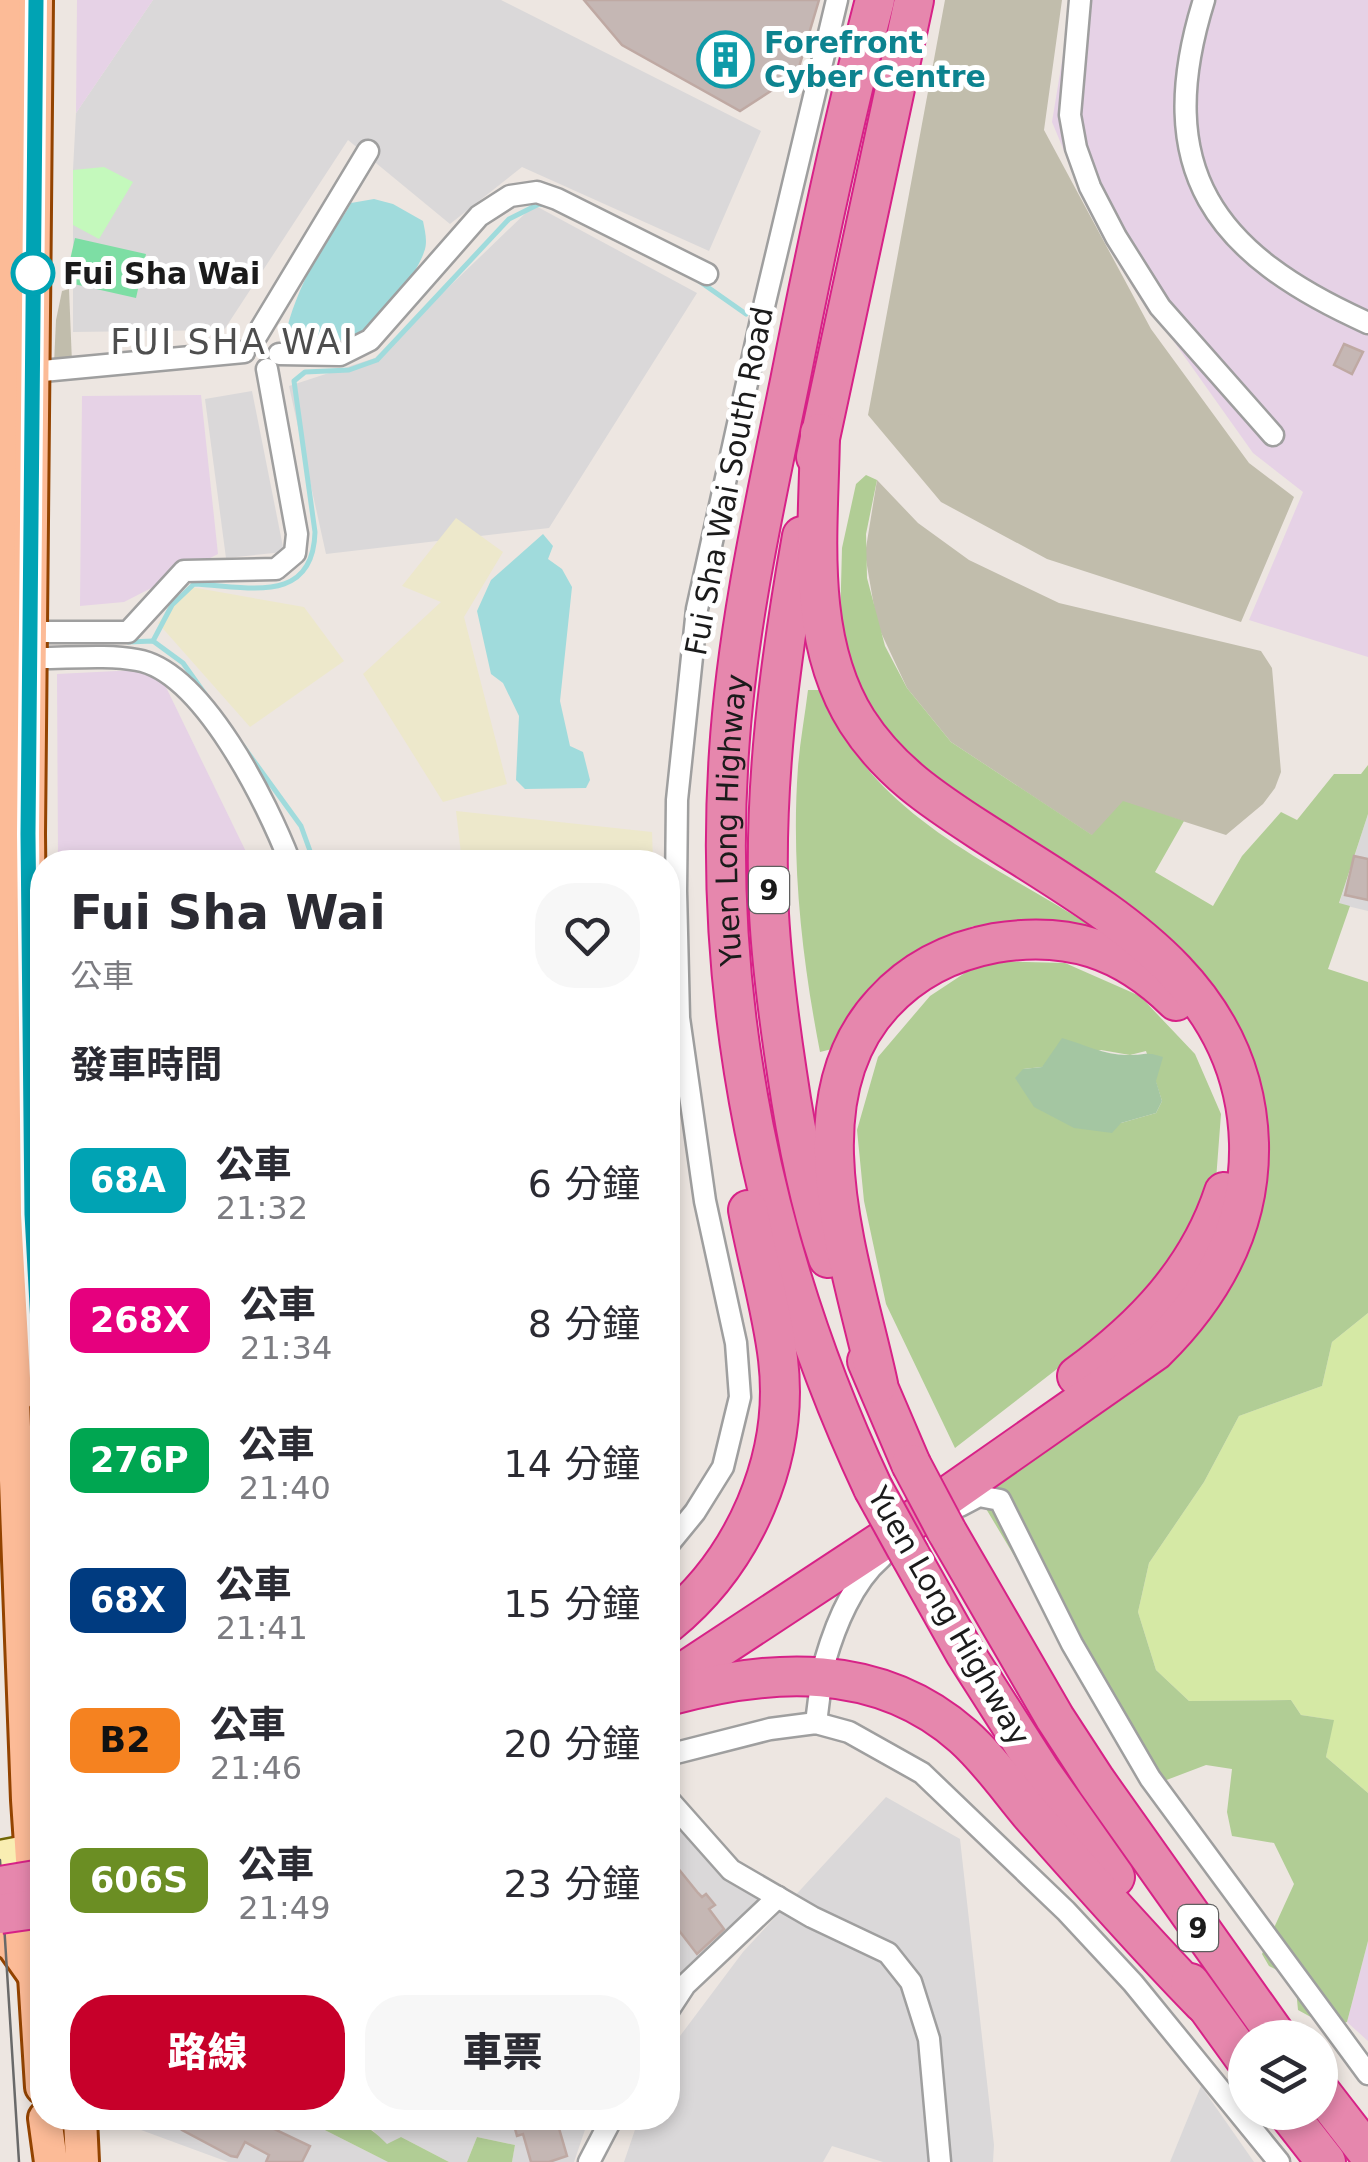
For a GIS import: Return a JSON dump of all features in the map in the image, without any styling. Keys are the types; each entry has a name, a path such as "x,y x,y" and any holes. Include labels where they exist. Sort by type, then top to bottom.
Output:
{"highway":[{"name":"Yuen Long Highway","path":"875,0 800,329 740,647 729,752 725,866 735,1018 766,1191 815,1347 867,1474 965,1653 1048,1783 1228,2036"},
{"name":"Yuen Long Highway","path":"914,0 820,433 786,624 779,686 769,912 777,1009 806,1179 851,1327 911,1464 946,1530 1096,1781 1265,2020"},
{"path":"680,1674 899,1530 1155,1351 1186,1320 1212,1285 1244,1205 1249,1162 1248,1119 1229,1050 1202,1000 1174,967 1082,897 925,795 886,760 855,718 833,671 820,622 820,433"},
{"path":"680,1650 830,1553 1111,1351 1158,1306 1199,1251 1213,1225 1227,1177 1230,1132 1222,1082 1201,1033 1185,1011 1154,982 1111,954 1072,941 1041,938 969,948 930,966 894,990 854,1044 834,1106 834,1169 842,1225 878,1384"},
{"path":"680,1611 706,1584 748,1522 769,1472 777,1431 778,1360 738,1140 735,1018"},
{"path":"680,1693 744,1678 789,1674 867,1683 910,1700 960,1734 986,1758 1138,1937 1203,2003"},
{"path":"0,1914 30,1872"},
{"path":"1338,2115 1368,2153"},
{"path":"1301,2130 1326,2162"}],"main road":[{"path":"8,0 1,844 6,858 30,1187"},
{"path":"0,1924 30,1872 6,1214 9,901 29,645 36,0"},
{"path":"0,1937 13,1944 30,1969"},
{"path":"47,2130 51,2162"},
{"path":"81,2130 82,2162"}],"street":[{"name":"Fui Sha Wai South Road","path":"676,850 677,800 697,609 760,321 837,0"},
{"path":"1080,0 1070,115 1076,148 1090,187 1160,307 1273,435"},
{"path":"1204,0 1188,55 1184,93 1190,152 1204,189 1235,237 1266,266 1309,294 1368,323"},
{"path":"368,151 257,334 250,338 244,352 256,369 273,361 340,355 370,340 479,216 510,196 536,192 557,198 707,274"},
{"path":"29,645 128,632 184,571 276,569 295,553 297,534 273,361 277,342 268,335 257,334"},
{"path":"32,372 244,352"},
{"path":"29,645 138,660 164,670 206,708 272,814 286,850"},
{"name":"Fui Sha Wai South Road","path":"680,1018 706,1201 736,1342 740,1397 723,1467 680,1530"},
{"path":"826,1661 830,1643 869,1568 968,1501 985,1496 999,1499 1072,1644 1150,1778 1368,2074"},
{"path":"816,1723 821,1683"},
{"path":"680,1753 770,1729 816,1723 849,1732 922,1773 1066,1911 1133,1983 1279,2162"},
{"path":"680,1813 731,1870 888,1953 912,1982 929,2039 940,2162"},
{"path":"680,1992 778,1897"},
{"path":"589,2162 606,2130"}],"shaded area":[{"path":"77,0 153,0 76,113"},
{"path":"153,0 501,0 761,131 709,251 522,167 450,224 348,140 224,330 73,332 76,113"},
{"path":"945,0 1062,0 1044,130 1151,329 1249,463 1294,497 1241,622 1047,559 941,502 868,415"},
{"path":"1072,0 1368,0 1368,657 1249,620 1303,492 1253,453 1155,315 1082,194 1052,122"},
{"path":"534,205 697,293 549,528 326,554 289,386 375,358"},
{"path":"69,289 72,363 54,364 56,320 62,291"},
{"path":"252,391 284,552 226,558 205,399"},
{"path":"201,395 218,554 124,602 80,606 82,396"},
{"path":"877,480 918,523 969,560 1059,603 1261,651 1272,668 1281,772 1263,804 1226,835 1123,802 1093,836 951,742 907,688 877,624 865,554"},
{"path":"456,518 503,552 464,617 507,784 443,802 363,674 441,602 402,586"},
{"path":"191,587 304,607 344,661 250,727 158,623"},
{"path":"137,670 163,681 245,850 58,850 57,674"},
{"path":"456,811 652,832 653,850 461,850"},
{"path":"1368,814 1368,911 1339,904"},
{"path":"886,1797 960,1839 993,2162 883,2162 832,2146 823,2162 624,2162 635,2130 680,2130 680,2036 743,1952"},
{"path":"682,1826 723,1877 771,1908 680,1978"},
{"path":"1368,1941 1368,2041 1347,2022"},
{"path":"1201,2086 1228,2130 1254,2162 1170,2162"},
{"path":"141,2130 325,2130 388,2162 228,2162"},
{"path":"373,2130 585,2130 574,2162 512,2162 515,2145 477,2137 467,2162 449,2162 401,2137 387,2145"}],"green space":[{"path":"104,167 133,182 99,239 73,225 73,170"},
{"path":"75,238 146,254 136,298 65,282"},
{"path":"866,475 877,480 866,534 867,578 885,646 907,688 951,742 1092,835 1123,801 1184,821 1155,872 1213,906 1242,856 1281,812 1297,820 1334,774 1361,774 1368,765 1368,814 1339,903 1350,906 1328,969 1368,982 1368,1313 1332,1342 1322,1386 1239,1416 1204,1482 1149,1563 1138,1612 1156,1670 1189,1701 1291,1700 1301,1715 1334,1720 1326,1757 1368,1793 1368,1941 1347,2022 1338,2024 1338,2020 1316,2020 1298,2010 1295,1979 1269,1966 1262,1954 1294,1884 1274,1843 1232,1836 1227,1812 1232,1769 1206,1765 1156,1784 973,1487 1108,1395 1261,1139 1202,1003 900,760 858,701 840,624 842,548 856,484"},
{"path":"808,690 819,690 864,764 906,807 957,845 1094,928 1091,937 1039,929 973,926 911,955 832,1049 820,1052 803,946 797,874 798,767"},
{"path":"983,961 1065,963 1140,996 1195,1054 1221,1114 1216,1180 1192,1247 1142,1303 955,1448 886,1304 864,1201 857,1130 878,1057 930,996","holes":["1101,1050 1130,1055 1146,1051 1162,1101 1156,1113 1121,1123 1023,1069"]},
{"path":"1062,1038 1112,1054 1163,1057 1156,1081 1162,1101 1156,1113 1121,1123 1112,1133 1074,1128 1034,1107 1015,1078 1023,1069 1042,1067"},
{"path":"1368,1313 1368,1793 1326,1757 1333,1720 1301,1715 1291,1700 1189,1701 1156,1670 1138,1612 1149,1563 1204,1482 1239,1416 1322,1386 1332,1342"},
{"path":"325,2130 371,2130 387,2144 401,2137 449,2162 388,2162"},
{"path":"477,2137 515,2145 512,2162 467,2162"}],"water":[{"path":"374,199 393,204 423,221 425,248 412,275 381,315 347,339 316,339 287,328 304,281 328,237 351,203"},
{"path":"543,534 553,546 548,559 562,569 572,587 560,701 570,746 583,752 590,780 586,788 525,789 516,780 519,716 503,683 491,674 477,611 491,580"}],"building":[{"name":"Forefront Cyber Centre","path":"584,0 819,0 797,74 740,111 622,45"},
{"path":"1344,344 1363,352 1352,374 1334,365"},
{"path":"1354,856 1368,859 1368,900 1345,895"},
{"path":"680,1871 702,1897 706,1894 715,1905 709,1909 724,1929 697,1954 680,1932"},
{"path":"182,2130 276,2130 310,2146 302,2162 266,2162 269,2155 245,2142 237,2157"},
{"path":"515,2130 559,2130 567,2156 531,2162 523,2134 517,2136"}],"waterway":[{"path":"153,641 172,605 194,584 274,586 290,582 303,572 311,556 315,532 294,381 305,372 349,370 377,360 509,219 539,204 547,205"},
{"path":"699,281 746,314"},
{"path":"128,642 153,641 183,663 210,701"},
{"path":"243,746 301,826 310,850"}],"tram line":[{"path":"0,1860 19,2162"}],"bus line":[{"name":"68A","path":"30,909 29,566 36,0"}],"place":[{"name":"Forefront Cyber Centre","path":"725,59"},
{"name":"Fui Sha Wai","path":"33,273"}],"district":[{"name":"FUI SHA WAI","path":"233,342"}]}
